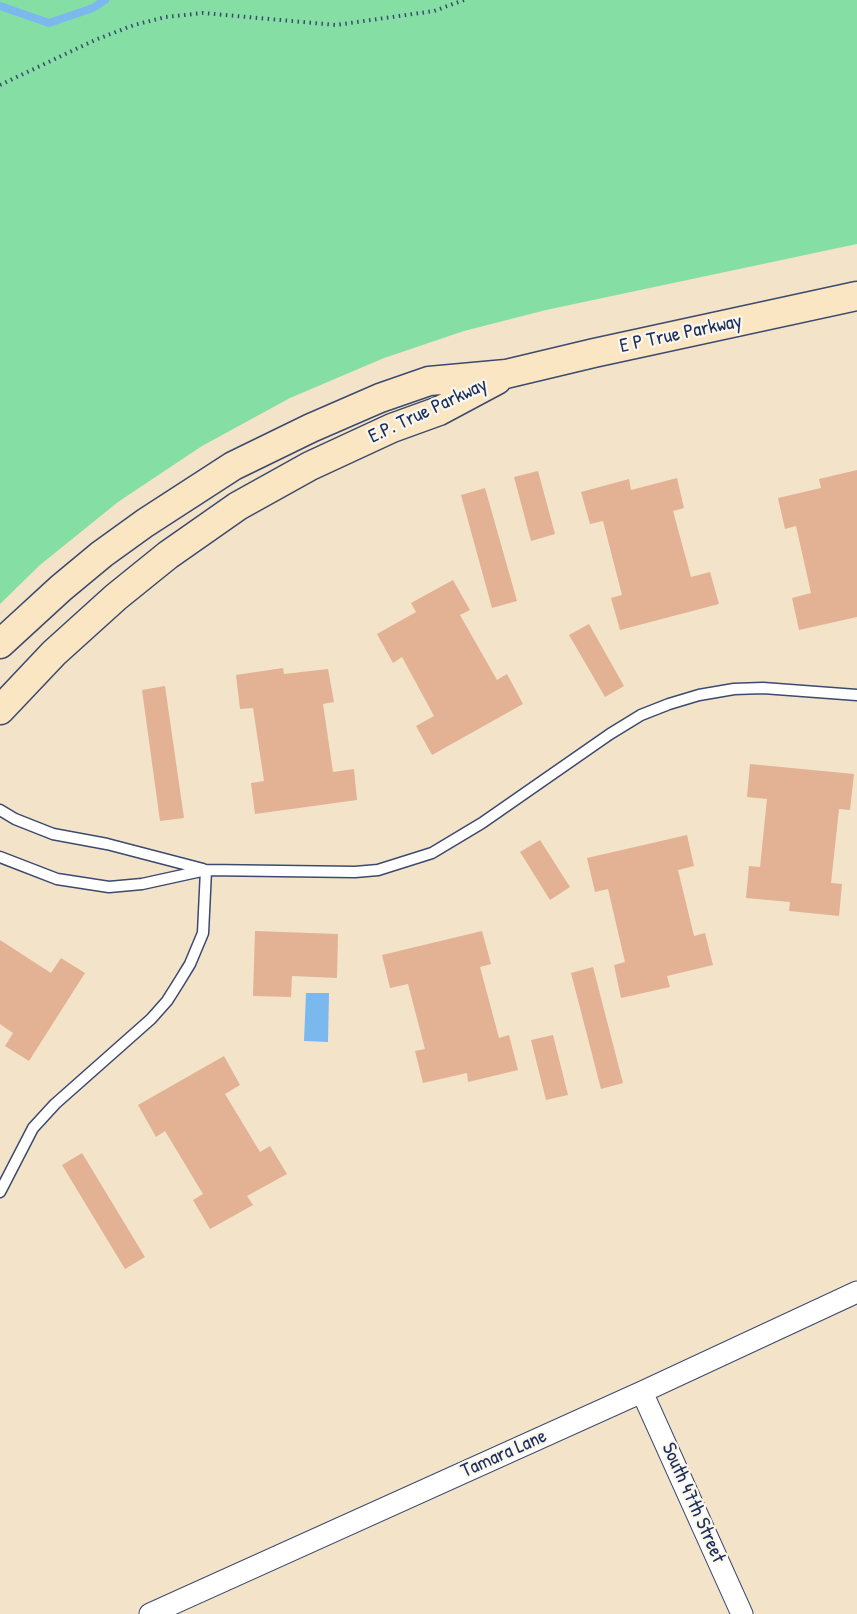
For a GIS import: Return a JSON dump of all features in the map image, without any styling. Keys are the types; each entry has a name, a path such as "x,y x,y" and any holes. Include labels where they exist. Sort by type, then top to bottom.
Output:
{"main road":[{"name":"E P True Parkway","path":"506,374 857,296"},
{"name":"E.P. True Parkway","path":"0,644 102,554 233,466 380,398 429,381 506,374"},
{"name":"E.P. True Parkway","path":"0,710 54,653 116,597 168,555 238,506 310,466 392,428 440,411 506,374"}],"street":[{"name":"Tamara Lane","path":"150,1614 642,1392 857,1292"},
{"name":"South 47th Street","path":"642,1392 742,1614"}],"lane":[{"path":"0,857 57,879 109,887 142,884 206,870 355,872 378,870 432,853 482,823 610,734 641,715 669,704 734,688 857,695"},
{"path":"0,810 15,819 53,834 107,844 206,870"},
{"path":"0,1192 33,1128 55,1104 151,1019 179,982 190,964 203,933 206,870"}],"path":[{"path":"0,85 96,40 134,25 166,17 203,13 336,25 434,11 464,0"}],"green space":[{"path":"0,0 857,0 857,244 546,310 464,331 384,358 290,398 202,446 118,502 40,565 0,604"}],"water":[{"path":"306,993 329,993 328,1042 304,1041"}],"building":[{"path":"857,470 857,617 799,630 792,598 811,593 796,526 785,529 778,498 821,488 819,479"},
{"path":"538,471 555,534 531,541 514,477"},
{"path":"677,478 684,508 673,511 691,577 710,572 719,604 620,630 611,598 622,595 603,521 590,524 581,492 629,479 631,490"},
{"path":"485,488 517,601 492,608 461,495"},
{"path":"453,580 470,610 460,615 497,680 507,674 523,704 432,755 416,726 434,716 402,657 393,663 377,634 416,612 411,603"},
{"path":"589,624 624,686 605,697 569,635"},
{"path":"283,668 284,674 328,669 334,702 323,704 333,772 354,769 357,800 255,814 251,783 264,781 253,708 240,709 236,675"},
{"path":"165,686 184,818 160,821 142,690"},
{"path":"750,764 854,774 850,810 839,809 831,883 842,884 839,916 789,911 790,902 746,898 749,866 760,867 767,799 747,797"},
{"path":"687,835 694,866 678,870 694,936 705,933 713,965 667,976 670,987 621,998 614,965 625,962 608,889 595,892 587,858"},
{"path":"540,840 570,887 550,900 520,852"},
{"path":"255,931 338,934 337,978 292,976 291,997 253,996"},
{"path":"482,931 491,964 480,967 499,1038 509,1035 518,1070 468,1082 467,1073 423,1083 415,1051 425,1049 408,984 390,988 382,955"},
{"path":"0,940 51,973 61,958 85,973 29,1061 5,1046 13,1033 0,1024"},
{"path":"593,967 623,1083 601,1089 571,973"},
{"path":"553,1035 568,1095 546,1100 531,1040"},
{"path":"224,1056 240,1085 225,1094 260,1152 270,1146 287,1174 247,1196 253,1205 210,1229 193,1200 203,1194 165,1131 156,1137 138,1105"},
{"path":"82,1153 145,1257 125,1269 62,1165"}],"waterway":[{"path":"0,6 49,23 93,8 105,0"}]}
